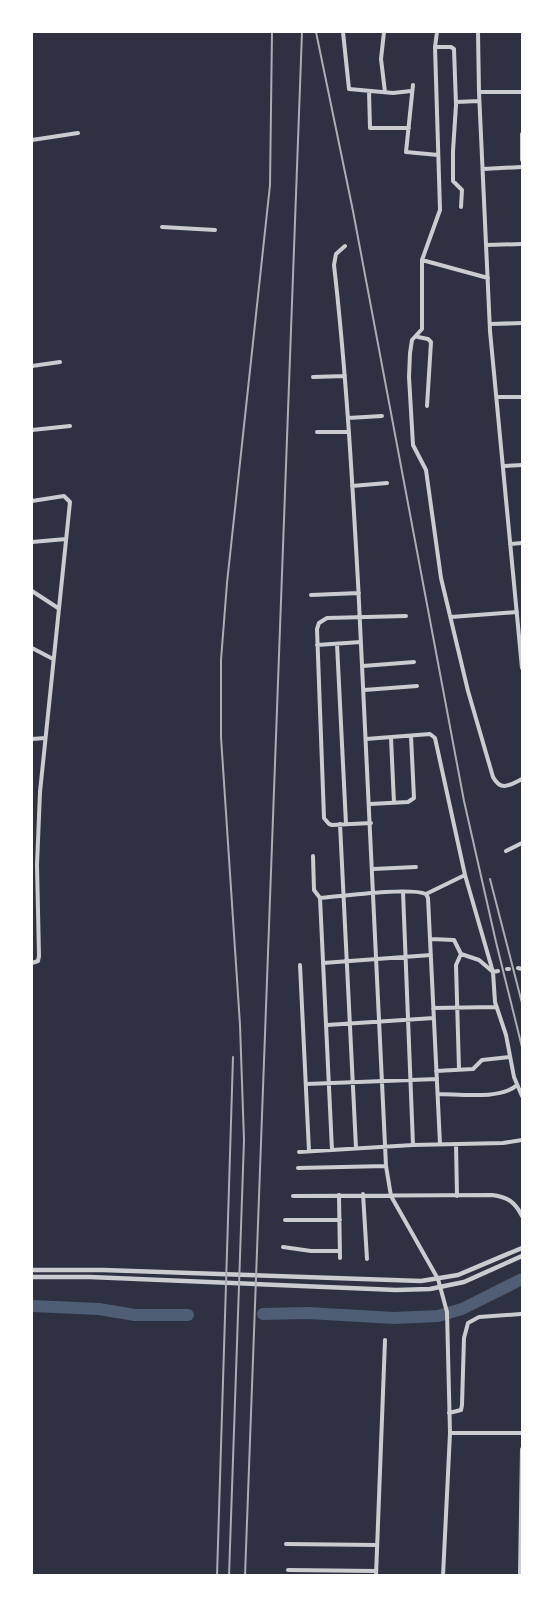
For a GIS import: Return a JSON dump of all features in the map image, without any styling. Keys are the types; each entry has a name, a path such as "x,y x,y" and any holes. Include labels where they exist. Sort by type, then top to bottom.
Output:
{"street":[{"path":"343,32 350,89 385,92 411,91"},
{"path":"384,32 381,58 385,92"},
{"path":"437,32 435,47 440,210 422,260 422,324 420,333 411,344 409,377 413,445 426,470 441,578 468,691 493,777 501,786 522,779"},
{"path":"478,32 478,92 490,324 510,544 517,612 520,621 522,668"},
{"path":"435,47 451,47 454,50 456,102 453,181 462,190 461,207"},
{"path":"413,85 406,153 438,155"},
{"path":"369,91 370,128 409,128"},
{"path":"478,92 522,92"},
{"path":"456,102 479,101"},
{"path":"32,140 78,133"},
{"path":"522,134 522,160"},
{"path":"483,169 522,167"},
{"path":"162,227 215,230"},
{"path":"486,245 522,244"},
{"path":"345,246 336,254 334,265 345,376 363,666 386,1166 391,1196 438,1279 447,1311 450,1433 443,1575"},
{"path":"422,260 488,278"},
{"path":"490,324 522,323"},
{"path":"417,337 428,339 431,342 427,406"},
{"path":"32,366 60,362"},
{"path":"313,377 345,376"},
{"path":"497,397 522,397"},
{"path":"348,418 382,416"},
{"path":"32,430 70,426"},
{"path":"317,432 348,432"},
{"path":"504,466 522,465"},
{"path":"352,486 387,483"},
{"path":"32,501 64,496 70,502 38,824 39,956 38,960 32,963"},
{"path":"32,542 66,539"},
{"path":"510,544 522,543"},
{"path":"32,591 58,608"},
{"path":"311,595 358,593"},
{"path":"451,617 517,612"},
{"path":"371,823 328,824 324,818 317,629 322,620 360,616 406,616"},
{"path":"317,645 361,642"},
{"path":"337,644 346,824"},
{"path":"32,648 53,659"},
{"path":"363,666 414,662"},
{"path":"364,690 417,686"},
{"path":"366,739 430,734 435,738 465,875 493,972 496,1007 522,1096"},
{"path":"370,804 408,802 414,798 411,736"},
{"path":"32,739 45,738"},
{"path":"391,738 394,803"},
{"path":"340,825 356,1148"},
{"path":"506,851 522,843"},
{"path":"313,856 314,890 320,898 332,1149"},
{"path":"373,869 416,867"},
{"path":"320,898 403,892 426,894 465,875"},
{"path":"403,892 412,1145"},
{"path":"426,894 431,939 440,1144"},
{"path":"431,939 454,940 461,954 479,960 493,972"},
{"path":"459,1069 456,965 461,954"},
{"path":"323,963 431,955"},
{"path":"300,965 309,1151"},
{"path":"493,972 498,971"},
{"path":"433,1008 496,1007"},
{"path":"326,1025 434,1018"},
{"path":"436,1071 476,1068 478,1062 482,1060 510,1057"},
{"path":"306,1084 437,1078"},
{"path":"438,1094 498,1094 510,1091 517,1085"},
{"path":"299,1152 412,1145 503,1143 522,1140"},
{"path":"456,1144 457,1196"},
{"path":"298,1168 386,1166"},
{"path":"363,1194 367,1259"},
{"path":"292,1196 363,1194 502,1197 517,1206 522,1216"},
{"path":"339,1195 340,1258"},
{"path":"517,1206 522,1200"},
{"path":"285,1220 340,1220"},
{"path":"284,1247 311,1251 339,1251"},
{"path":"32,1270 103,1270 421,1281 438,1279 477,1268 522,1248"},
{"path":"32,1277 90,1277 396,1290 430,1289 464,1282 522,1257"},
{"path":"449,1413 461,1410 464,1338 468,1323 479,1317 521,1314"},
{"path":"288,1570 376,1573 386,1340"},
{"path":"450,1433 522,1433"},
{"path":"520,1575 522,1449"},
{"path":"286,1544 377,1545"}],"waterway":[{"path":"263,1314 308,1313 394,1318 438,1316 462,1309 522,1279"},
{"path":"32,1306 99,1309 135,1315 188,1315"}],"railway":[{"path":"229,1576 244,1140 240,1025 221,737 221,660 227,583 270,185 272,32"},
{"path":"245,1576 302,32"},
{"path":"316,32 353,211 464,801 522,1047"},
{"path":"490,879 522,1003"},
{"path":"217,1576 233,1057"}]}
